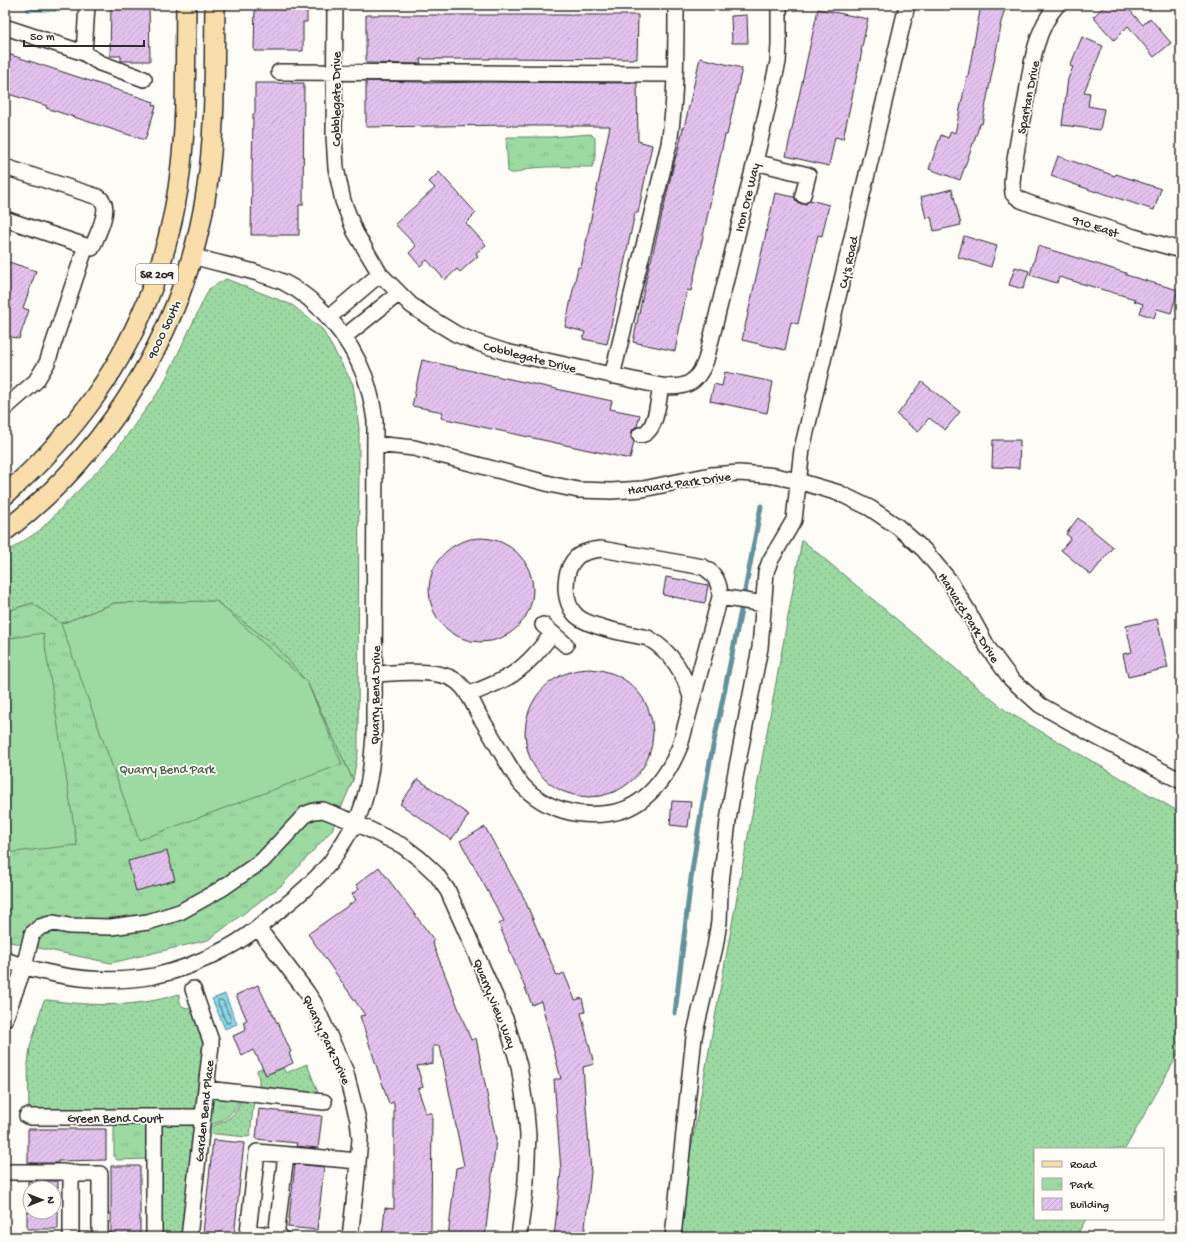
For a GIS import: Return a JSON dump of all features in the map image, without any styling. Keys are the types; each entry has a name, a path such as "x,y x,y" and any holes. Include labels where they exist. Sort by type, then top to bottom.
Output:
{"main road":[{"name":"9000 South","path":"5,495 60,441 97,395 128,342 151,290 161,262 168,235 176,201 181,166 184,132 186,5"},
{"name":"9000 South","path":"5,531 36,505 66,476 102,433 127,399 142,374 165,328 179,295 192,256 202,214 210,159 215,5"}],"street":[{"path":"84,53 87,5"},
{"name":"Cobblegate Drive","path":"335,5 335,162 343,201 355,232 380,274 398,294 411,305 456,334 506,352 661,386 679,388 691,382"},
{"path":"612,376 671,127 676,56 676,5"},
{"name":"Iron Ore Way","path":"691,382 703,369 706,360 755,162 778,62 779,5"},
{"name":"Cy's Road","path":"764,604 766,572 770,560 794,520 802,449 906,5"},
{"name":"Spartan Drive","path":"1013,194 1013,172 1032,62 1039,37 1050,13 1058,5"},
{"path":"5,28 84,53 100,63 144,79"},
{"path":"279,72 675,74"},
{"path":"755,162 808,175 803,195"},
{"path":"5,167 98,197 102,200 105,206 105,213 92,248 5,219"},
{"name":"910 East","path":"1013,194 1021,200 1031,204 1134,237 1181,250"},
{"path":"5,408 36,381 47,363 86,246"},
{"name":"Quarry Bend Drive","path":"5,960 24,967 55,975 87,979 120,980 154,976 190,965 226,949 258,928 296,897 330,863 356,823 367,792 372,763 375,674 375,421 372,398 356,357 344,337 315,303 299,291 282,282 192,256"},
{"path":"328,318 380,274"},
{"path":"344,337 398,294"},
{"path":"640,435 646,433 652,427 661,386"},
{"name":"Harvard Park Drive","path":"375,444 414,448 578,490 611,491 643,489 711,475 739,473 766,474 798,481 839,493 870,508 898,527 924,550 949,580 988,648 1011,679 1040,705 1181,782"},
{"path":"375,674 429,673 454,679 462,686 468,695 522,785 539,800 553,807 573,812 596,814 615,812 639,802 658,784 667,772 677,753 692,700 720,597 719,585 710,570 703,567 601,549 591,550 579,555 574,560 567,576 566,586 566,598 570,608 576,616 585,622 648,638 654,642 679,667 687,682 692,700"},
{"path":"673,1237 694,1037 714,947 718,922 728,821 760,648 764,604 720,597"},
{"path":"468,695 513,674 531,659 548,630 566,645"},
{"name":"Quarry View Way","path":"5,1019 24,967 32,934 40,927 54,924 69,926 111,927 148,922 180,912 221,889 262,861 306,814 323,810 356,823 403,846 436,874 448,891 506,1021 519,1066 526,1112 528,1158 519,1237"},
{"name":"Quarry Park Drive","path":"258,928 314,1003 345,1070 358,1120 360,1139 350,1237"},
{"name":"Garden Bend Place","path":"189,1237 210,1041 193,989"},
{"path":"206,1089 324,1102"},
{"name":"Green Bend Court","path":"27,1116 202,1117"},
{"path":"154,1117 154,1237"},
{"path":"286,1155 278,1237 248,1232 257,1152 358,1161"},
{"path":"5,1172 100,1174 100,1237"},
{"path":"71,1173 71,1237"}],"green space":[{"path":"591,134 595,138 595,159 592,167 539,167 516,173 508,172 506,137 551,137"},
{"path":"226,279 292,305 322,329 353,384 359,428 358,752 353,780 307,682 110,605 61,624 32,603 5,612 5,553 39,531 112,456 162,387 209,289"},
{"path":"802,540 1006,711 1181,813 1181,1049 1126,1148 1034,1148 1034,1220 1085,1220 1076,1237 675,1237"},
{"name":"Quarry Bend Park","path":"216,601 278,648 307,682 353,780 332,830 282,885 208,940 111,963 5,941 5,612 32,603 62,624 115,603"},
{"path":"216,601 307,682 342,764 139,840 61,624 115,603"},
{"path":"43,633 77,845 5,853 5,639"},
{"path":"179,994 181,1005 192,1008 208,1038 201,1114 29,1113 28,1064 30,1047 45,1000 81,1004 130,1004 163,999"},
{"path":"307,1064 320,1098 259,1092 257,1070 262,1068 266,1075 283,1068 286,1073"},
{"path":"207,1093 240,1099 234,1110 226,1118 216,1123 204,1125"},
{"path":"243,1094 254,1099 250,1136 205,1133 209,1127 222,1122 235,1112"},
{"path":"149,1119 150,1159 117,1160 114,1157 114,1122"},
{"path":"197,1119 188,1237 156,1237 156,1122"}],"water":[{"path":"27,5 56,5 56,11 27,11"},
{"path":"225,994 237,1024 225,1029 212,999"}],"building":[{"path":"111,5 149,5 150,61 121,61 121,56 110,56"},
{"path":"255,5 307,5 307,22 303,22 303,51 254,51"},
{"path":"981,5 1006,5 1000,26 982,124 980,124 960,180 929,169 941,135 948,138 951,131 955,133 968,76"},
{"path":"1106,5 1125,5 1143,25 1150,18 1171,43 1154,57 1128,26 1114,40 1093,17"},
{"path":"818,9 868,19 843,139 835,137 829,166 786,156"},
{"path":"366,15 638,15 637,59 420,59 421,64 366,63"},
{"path":"747,15 748,43 732,43 731,16"},
{"path":"1082,37 1103,46 1084,92 1090,93 1088,106 1104,109 1100,130 1062,125 1068,79 1073,67 1070,66"},
{"path":"5,53 154,102 153,105 156,106 145,140 5,93"},
{"path":"700,58 742,68 727,135 725,135 691,291 687,290 675,351 633,342 650,261 684,128"},
{"path":"366,81 425,83 637,83 638,141 652,145 638,213 635,213 607,344 583,339 585,332 565,327 578,267 581,267 610,126 512,125 366,127"},
{"path":"255,83 304,83 303,205 299,205 299,235 251,235"},
{"path":"1058,156 1115,176 1116,174 1161,189 1154,210 1051,176"},
{"path":"439,172 476,213 466,223 486,245 476,253 478,256 460,272 457,269 445,280 427,260 420,266 409,253 416,246 395,224 435,188 429,182"},
{"path":"952,189 961,225 934,231 931,217 926,218 921,197"},
{"path":"775,193 794,197 796,201 801,204 806,204 810,200 829,205 822,236 818,235 798,324 791,322 785,350 742,340"},
{"path":"964,236 997,246 991,267 958,257"},
{"path":"1038,246 1126,273 1126,275 1178,290 1171,313 1157,309 1154,318 1140,313 1143,304 1134,301 1135,299 1059,277 1057,283 1030,275"},
{"path":"9,262 36,271 23,308 29,310 19,339 5,335 5,273"},
{"path":"1015,267 1029,271 1023,289 1009,285"},
{"path":"422,360 612,401 610,409 640,415 637,426 631,433 631,438 634,442 630,459 441,418 443,412 412,406"},
{"path":"725,372 773,382 767,413 710,401 714,384 722,386"},
{"path":"922,382 960,412 945,430 929,418 918,432 897,415"},
{"path":"993,440 1020,440 1019,468 992,467"},
{"path":"1078,518 1113,547 1091,575 1061,550 1071,538 1066,534"},
{"path":"481,538 501,542 518,553 529,570 533,590 529,610 518,627 501,638 481,642 461,638 444,627 433,610 429,590 433,570 444,553 461,542"},
{"path":"666,577 708,585 705,603 663,595"},
{"path":"1157,619 1168,668 1128,677 1123,654 1132,652 1126,626"},
{"path":"583,669 595,669 608,672 625,680 638,692 650,714 653,733 652,745 648,757 642,769 630,782 608,794 595,797 583,797 570,794 553,786 540,774 528,752 525,739 525,727 528,714 536,697 548,684 570,672"},
{"path":"418,779 469,815 451,840 400,804"},
{"path":"672,801 691,802 688,827 670,825"},
{"path":"485,827 524,898 557,976 564,973 575,1000 582,998 585,1012 581,1013 594,1064 583,1067 591,1172 584,1237 554,1237 561,1171 554,1079 561,1079 541,1001 532,1005 499,924 504,921 460,841"},
{"path":"167,851 175,880 136,891 128,861"},
{"path":"379,867 434,940 432,942 471,1040 476,1038 496,1140 485,1237 448,1237 456,1168 464,1166 440,1046 433,1046 433,1063 417,1066 423,1087 418,1089 425,1113 432,1113 431,1231 419,1230 418,1237 382,1237 385,1208 394,1209 394,1102 389,1104 360,1016 365,1015 308,934 356,900 352,894 359,889 356,885"},
{"path":"258,985 277,1023 278,1022 291,1052 289,1053 293,1063 266,1075 253,1050 242,1056 233,1036 246,1030 243,1022 247,1020 236,995"},
{"path":"259,1109 322,1116 318,1148 296,1146 297,1143 256,1139"},
{"path":"28,1129 106,1129 106,1160 28,1163"},
{"path":"213,1140 244,1143 234,1237 203,1233"},
{"path":"295,1164 324,1167 317,1230 288,1227"},
{"path":"111,1166 140,1166 140,1237 111,1237"},
{"path":"27,1220 58,1220 58,1229 27,1229"}],"waterway":[{"path":"675,1013 698,831 710,761 761,506"}]}
